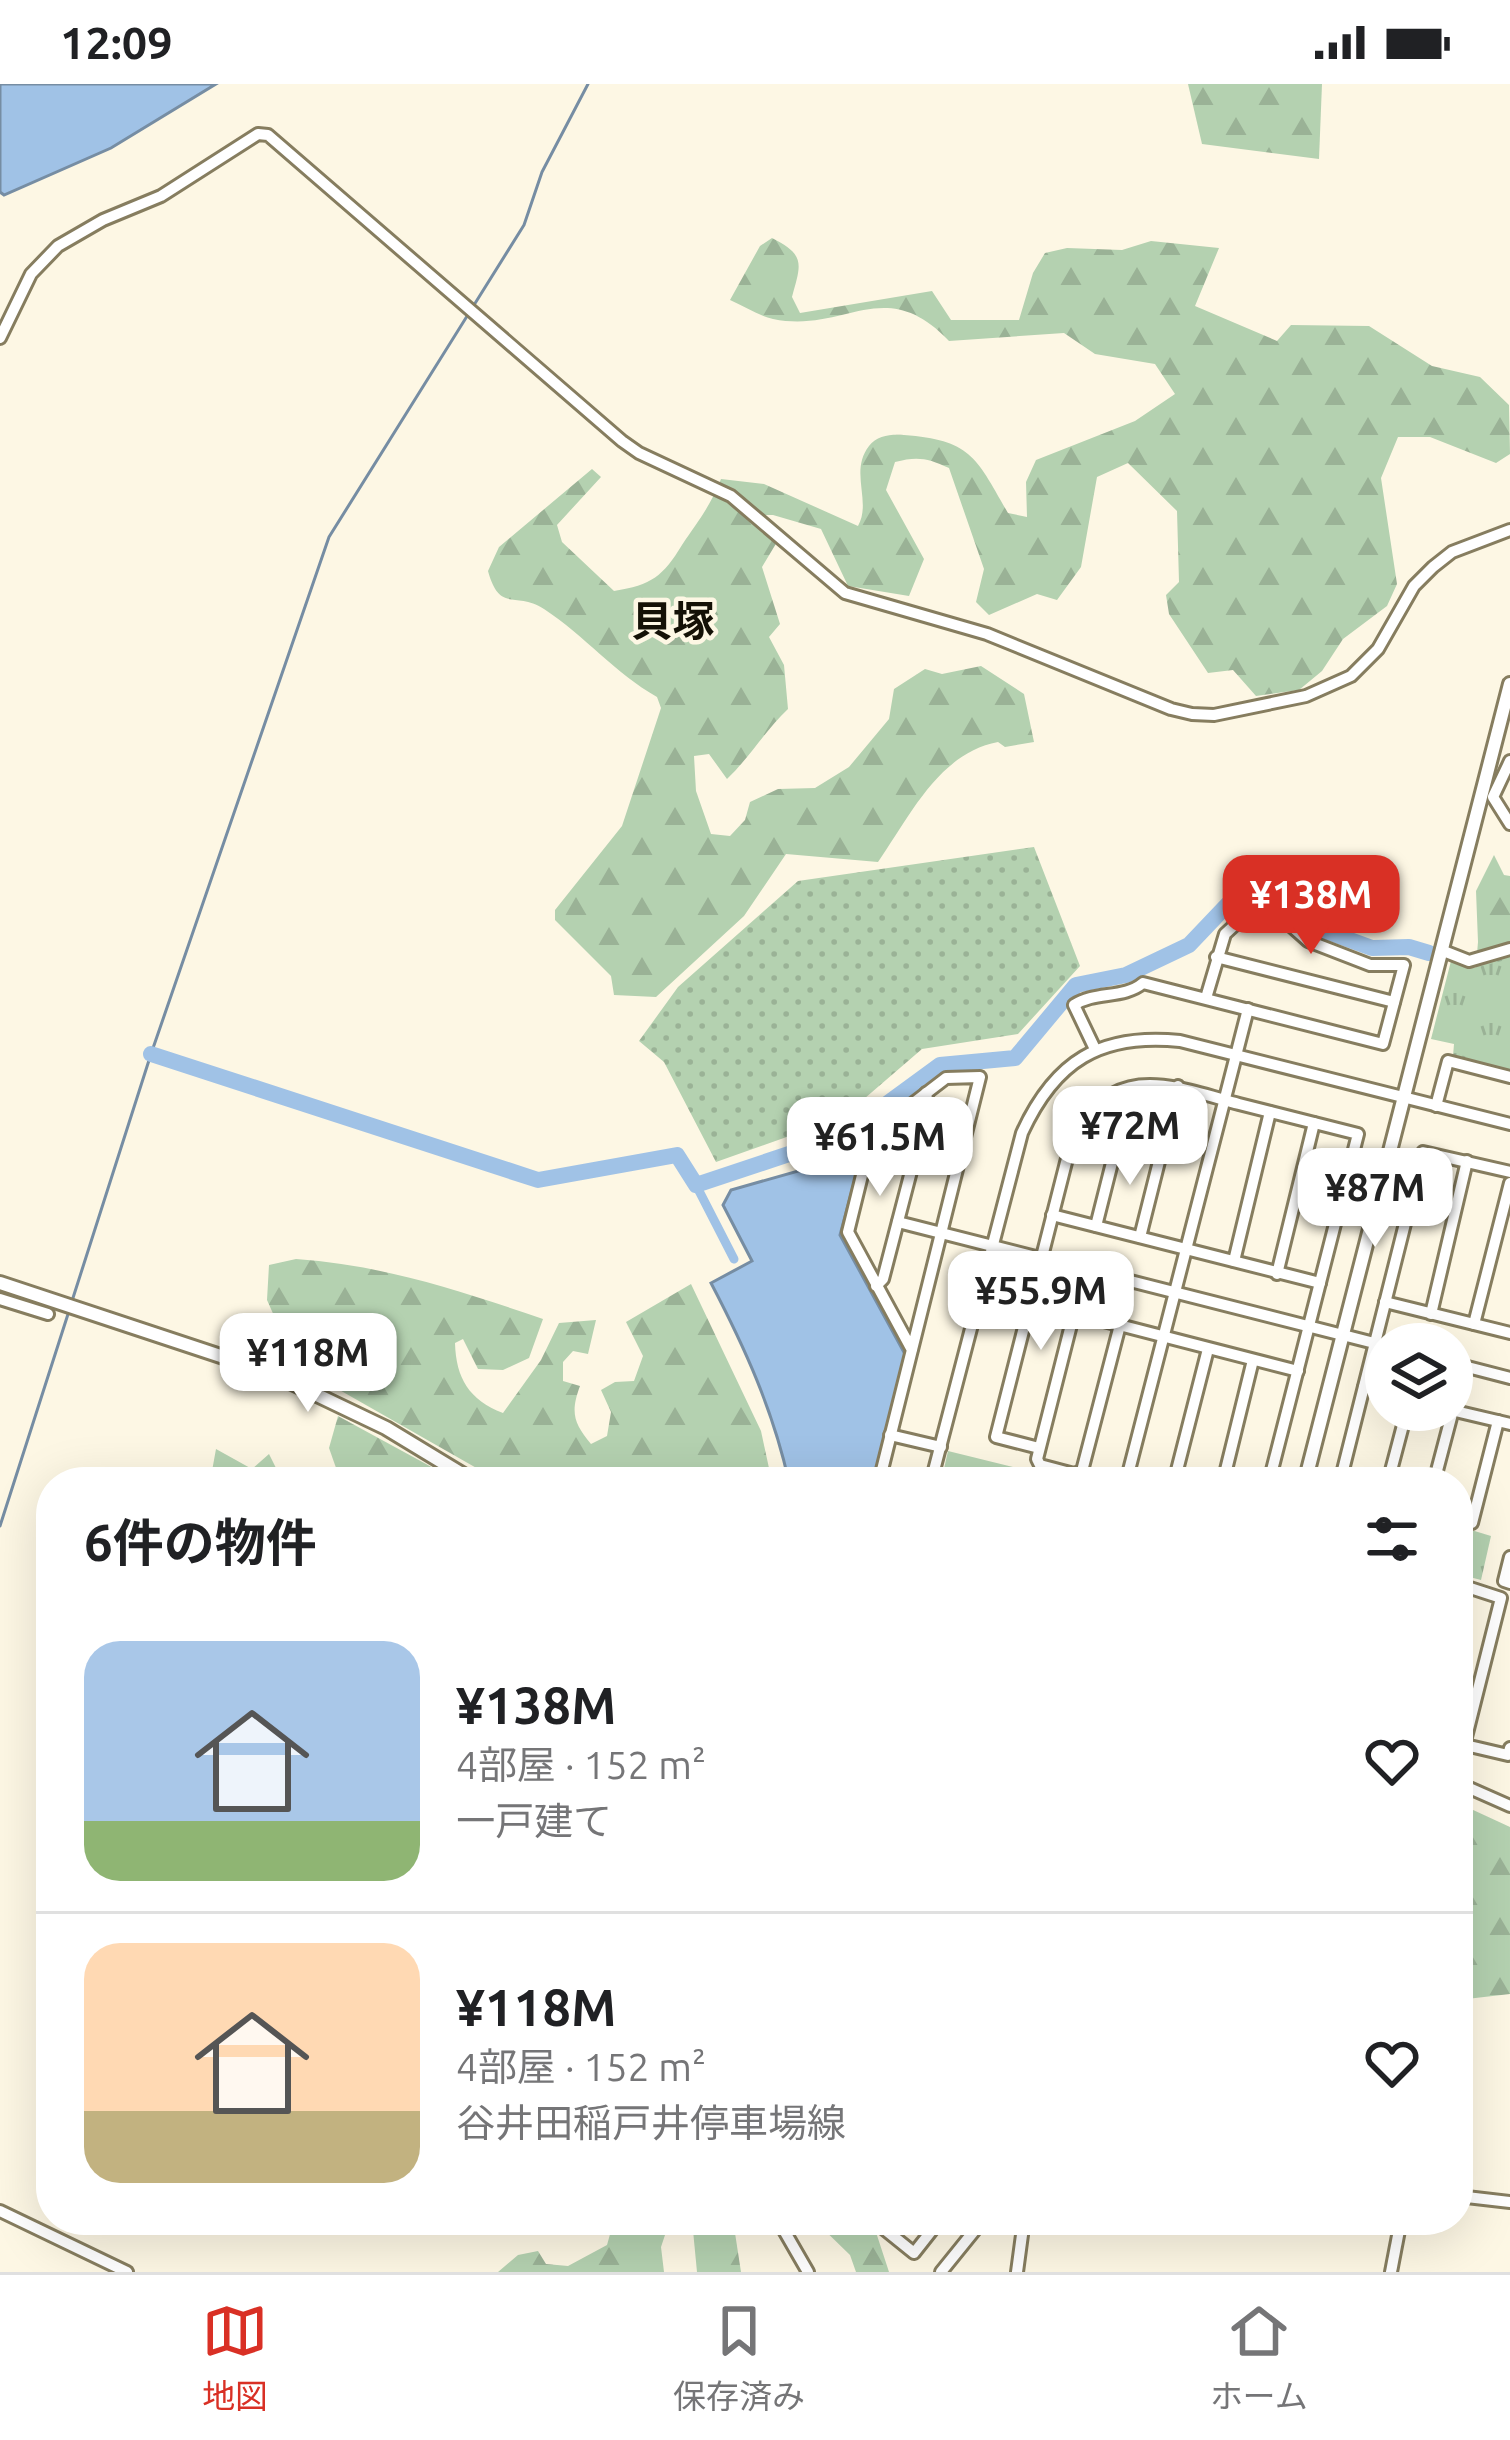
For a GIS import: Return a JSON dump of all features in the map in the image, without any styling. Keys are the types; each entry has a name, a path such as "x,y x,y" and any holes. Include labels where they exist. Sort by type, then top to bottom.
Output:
{"main road":[{"path":"1309,1467 1441,950 1488,795 1510,684"},
{"path":"0,1283 235,1358 315,1392 450,1467"}],"street":[{"path":"0,338 31,274 58,246 103,220 161,196 258,134 268,135 629,446 731,496 844,592 987,634 1171,709 1214,715 1306,696 1352,676 1378,649 1414,586 1432,567 1452,552 1510,530"},
{"path":"1510,761 1488,795 1510,824"},
{"path":"1095,1049 1074,1005 1088,997 1134,990 1143,982 1384,1044 1403,964 1370,965 1308,940 1290,926 1239,921 1225,934 1206,998"},
{"path":"1441,950 1469,961 1510,949"},
{"path":"1216,957 1394,1002"},
{"path":"1130,1467 1248,1009"},
{"path":"935,1467 1022,1132 1040,1094 1061,1072 1095,1049 1128,1040 1162,1039 1510,1124"},
{"path":"1436,1106 1448,1061 1510,1077"},
{"path":"882,1467 943,1233 980,1077 946,1078 873,1134 868,1147 848,1232 912,1350"},
{"path":"1040,1448 996,1437 1073,1136 1104,1100 1124,1089 1144,1084 1178,1086 1358,1134 1273,1467"},
{"path":"1140,1237 1178,1086"},
{"path":"876,1286 883,1280 928,1106 926,1093"},
{"path":"1234,1262 1270,1112"},
{"path":"1081,1123 1095,1133 1163,1150"},
{"path":"1277,1274 1314,1124"},
{"path":"1096,1226 1118,1139"},
{"path":"1383,1323 1424,1151 1510,1172"},
{"path":"1431,1314 1467,1161"},
{"path":"1474,1324 1510,1183"},
{"path":"1052,1215 1320,1283"},
{"path":"898,1222 1365,1341"},
{"path":"0,1299 48,1314"},
{"path":"1030,1302 1298,1371"},
{"path":"1385,1302 1510,1333"},
{"path":"1048,1467 1040,1465 1040,1448 1074,1313"},
{"path":"1083,1467 1120,1325"},
{"path":"1178,1467 1208,1348"},
{"path":"1227,1467 1253,1360"},
{"path":"1473,1368 1510,1378"},
{"path":"1344,1467 1364,1387"},
{"path":"1473,1415 1504,1423 1473,1520"},
{"path":"1392,1467 1401,1431"},
{"path":"1438,1467 1447,1431"},
{"path":"890,1435 940,1447"},
{"path":"1510,1557 1504,1581 1510,1583"},
{"path":"1473,1589 1501,1598 1473,1700"},
{"path":"1473,1747 1508,1755 1510,1748"},
{"path":"1473,1790 1510,1806"},
{"path":"1473,2198 1510,2202"},
{"path":"0,2211 36,2228"},
{"path":"50,2235 127,2272"},
{"path":"787,2235 808,2272"},
{"path":"892,2235 914,2253 928,2235"},
{"path":"941,2272 971,2235"},
{"path":"1017,2272 1022,2235"},
{"path":"1390,2272 1397,2235"}],"green space":[{"path":"1188,84 1322,84 1319,159 1202,144"},
{"path":"772,238 796,255 792,297 800,313 932,291 951,320 1019,320 1033,273 1045,253 1067,248 1122,250 1151,241 1219,248 1195,306 1277,341 1291,325 1369,326 1432,366 1480,377 1509,405 1510,454 1496,463 1430,437 1398,437 1381,478 1397,584 1387,606 1343,639 1322,671 1299,690 1256,696 1233,670 1208,673 1169,614 1166,595 1179,582 1177,511 1128,463 1097,477 1081,567 1057,600 1037,594 989,615 976,602 984,569 949,468 942,465 916,459 895,462 886,490 924,559 909,596 848,586 821,529 773,515 742,515 777,542 762,567 780,624 769,637 784,665 788,709 727,779 709,754 694,756 696,791 711,834 730,836 745,820 750,802 778,789 815,788 849,767 889,719 894,689 925,669 942,674 981,666 1024,694 1034,742 1005,747 998,742 959,759 928,789 878,862 786,854 744,916 656,997 614,995 611,976 555,920 555,910 622,826 661,708 657,697 544,609 503,597 488,571 499,547 592,469 601,477 557,525 562,542 614,591 638,586 662,572 721,479 764,484 858,526 863,507 863,456 876,440 895,435 926,437 958,447 979,465 1008,513 1027,517 1026,482 1036,460 1135,421 1175,394 1155,364 1095,354 1064,333 949,341 926,321 884,308 799,321 762,316 730,300 760,246"},
{"path":"1034,847 1080,966 1018,1034 922,1049 843,1117 716,1162 664,1062 639,1041 678,987 798,881"},
{"path":"1494,855 1504,875 1510,876 1510,986 1475,977 1476,891"},
{"path":"1510,959 1510,1072 1453,1056 1454,1044 1431,1039 1451,961 1473,968"},
{"path":"1171,1088 1173,1093 1161,1144 1096,1129 1087,1122 1119,1095"},
{"path":"296,1259 391,1273 543,1319 529,1358 503,1370 478,1369 463,1339 455,1343 467,1386 481,1402 503,1413 541,1360 559,1323 596,1320 588,1354 573,1351 563,1362 563,1381 580,1386 575,1417 591,1444 607,1436 611,1412 601,1390 615,1382 634,1381 643,1356 626,1322 691,1284 761,1431 769,1467 475,1467 322,1380 310,1331 279,1327 267,1300 269,1265"},
{"path":"338,1416 432,1467 336,1467 329,1448"},
{"path":"216,1449 248,1467 213,1467"},
{"path":"948,1451 1013,1467 944,1467"},
{"path":"269,1454 276,1467 254,1467"},
{"path":"1473,1531 1491,1536 1481,1580 1473,1578"},
{"path":"1473,1810 1510,1827 1510,1994 1473,1998"},
{"path":"610,2235 665,2235 661,2247 664,2272 498,2272 518,2255 538,2251 546,2264 568,2266 607,2245"},
{"path":"693,2235 735,2235 741,2272 697,2272"},
{"path":"829,2235 877,2235 889,2272 856,2272 850,2255"}],"water":[{"path":"0,84 216,84 111,148 4,195 0,192"},
{"path":"862,1153 840,1235 906,1356 877,1467 785,1467 757,1380 711,1283 752,1261 723,1205 731,1190"}],"waterway":[{"path":"474,305 524,225 542,172 588,84"},
{"path":"72,1301 151,1054 329,537 469,313"},
{"path":"151,1054 538,1180 677,1155 696,1185 843,1136 940,1065 1015,1058 1076,985 1126,975 1189,945 1228,904 1289,910 1314,927 1372,948 1409,947 1429,953"},
{"path":"696,1185 734,1259"},
{"path":"0,1526 69,1311"}],"district":[{"name":"貝塚","path":"673,621"}]}
